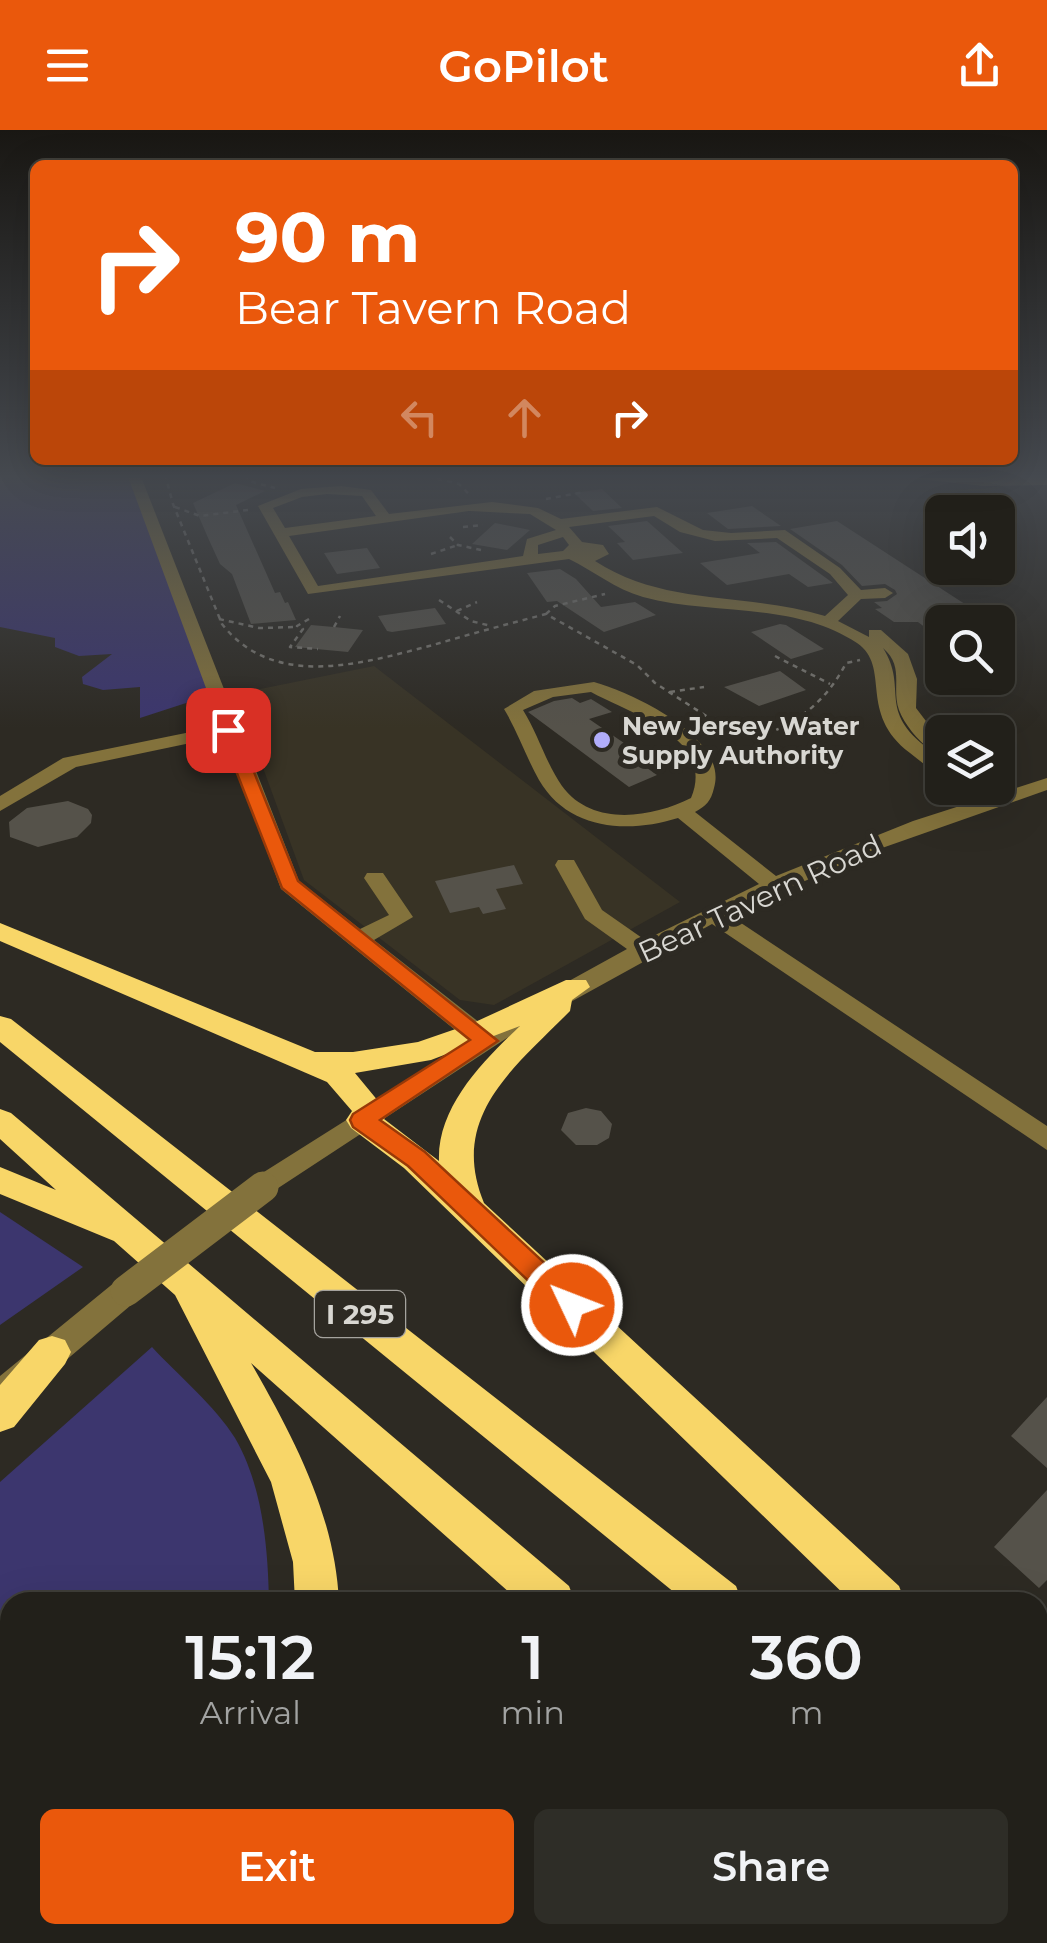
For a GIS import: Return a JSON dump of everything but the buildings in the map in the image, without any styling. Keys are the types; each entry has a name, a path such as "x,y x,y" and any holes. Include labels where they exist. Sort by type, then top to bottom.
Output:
{"highway":[{"path":"0,931 236,1034 309,1060 351,1085 367,1117 416,1159 871,1592"},
{"path":"309,1060 384,1062 482,1037 576,987"},
{"path":"473,1214 459,1186 455,1164 458,1134 467,1108 500,1063 576,987"},
{"name":"I 295","path":"0,1026 708,1592"},
{"name":"I 295","path":"0,1121 542,1592"},
{"path":"0,1180 139,1239"},
{"path":"182,1276 284,1463 309,1536 316,1592"},
{"path":"0,1382 52,1352"},
{"path":"0,1414 52,1352"}],"street":[{"path":"0,1396 126,1291 263,1187 482,1037 289,884 164,559"},
{"path":"295,559 314,591 541,559"},
{"path":"582,559 606,579 638,592 712,606 833,618 881,636 900,654 908,679 908,708 925,735"},
{"path":"603,559 616,572 642,584 712,606"},
{"path":"817,559 858,594"},
{"path":"833,618 858,594 884,593"},
{"path":"833,618 882,657 887,712 906,740 925,755"},
{"path":"574,688 594,688 683,737 703,754 708,783 699,802 683,812 636,822 603,819 562,800 542,769 530,732 513,709 523,700 574,688"},
{"path":"0,806 70,762 228,730"},
{"name":"Bear Tavern Road","path":"1015,791 1047,784"},
{"name":"Bear Tavern Road","path":"576,987 776,886 975,805"},
{"path":"683,812 776,886"},
{"path":"566,865 593,914 644,950"},
{"path":"359,939 402,917 376,878"},
{"path":"714,915 1047,1140"}],"path":[{"path":"198,559 211,588 210,602 236,642 280,662 332,666 384,660 546,614 551,607 614,590"},
{"path":"438,600 472,621 496,627"},
{"path":"457,611 477,602"},
{"path":"546,614 592,644 637,665 670,692 740,733 760,736 806,714 847,662 870,659"},
{"path":"334,627 340,616"},
{"path":"296,627 309,618"},
{"path":"219,619 266,628 303,628 290,648 318,649"},
{"path":"775,656 829,682"},
{"path":"670,692 704,687"},
{"path":"782,726 792,728"}],"shaded area":[{"path":"0,559 169,559 223,691 140,718 140,687 103,690 83,684 82,677 112,654 79,656 55,647 55,638 0,627"},
{"path":"374,666 680,902 494,1005 460,1000 304,880 236,694"},
{"path":"0,1212 83,1267 0,1325"},
{"path":"152,1347 235,1438 258,1497 269,1592 0,1592 0,1482"}],"place":[{"name":"New Jersey Water Supply Authority","path":"602,740"}],"route":[{"path":"228,730 289,884 486,1041 362,1120 416,1159 572,1305"}]}
